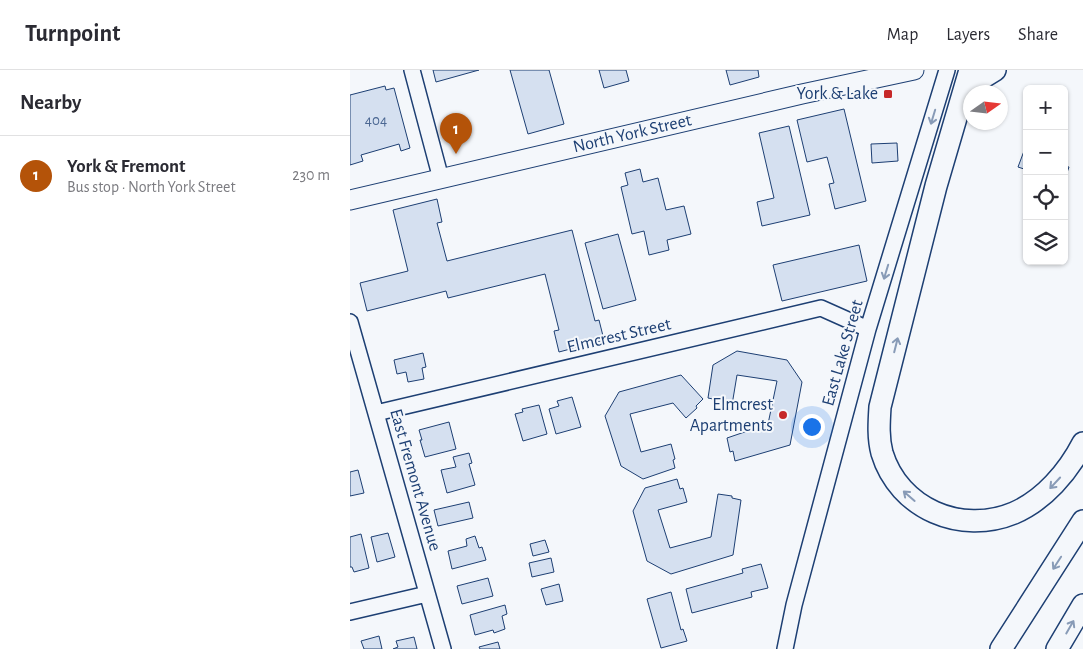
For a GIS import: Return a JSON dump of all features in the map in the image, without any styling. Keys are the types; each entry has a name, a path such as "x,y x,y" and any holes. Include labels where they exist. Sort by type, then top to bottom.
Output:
{"highway":[{"path":"970,70 936,186 880,407 878,431 882,452 890,471 902,490 917,503 930,512 946,517 961,520 980,520 998,518 1015,512 1035,500 1053,486 1067,469 1083,443"},
{"path":"961,101 982,78 995,70"},
{"path":"1001,649 1083,521"},
{"path":"1057,649 1083,605"}],"main road":[{"name":"North York Street","path":"350,200 802,94 914,70"}],"street":[{"path":"412,70 440,179"},
{"name":"East Lake Street","path":"785,649 794,605 868,329 946,70"},
{"name":"Elmcrest Street","path":"376,412 821,308 868,329"},
{"name":"East Fremont Avenue","path":"350,322 443,649"},
{"path":"350,612 427,594"}],"building":[{"path":"433,70 479,70 436,82"},
{"path":"510,70 549,70 564,124 528,134"},
{"path":"599,70 626,70 629,81 604,88"},
{"path":"726,70 758,70 759,77 730,85"},
{"path":"385,86 386,90 394,88 410,148 401,151 399,144 361,155 363,161 350,165 350,95"},
{"path":"844,109 866,201 835,209 829,184 834,183 827,157 807,162 797,120"},
{"path":"789,126 810,215 762,226 757,202 774,198 759,133"},
{"path":"897,143 898,161 872,163 871,144"},
{"path":"1023,154 1023,169 1018,167"},
{"path":"640,169 643,182 658,178 666,210 684,206 691,234 667,240 669,250 649,255 644,231 632,234 621,187 628,185 625,173"},
{"path":"437,199 442,222 437,223 447,261 572,230 595,321 599,320 604,340 559,352 554,331 559,330 545,274 448,298 446,291 367,311 360,283 408,271 393,210"},
{"path":"618,234 636,300 603,309 585,243"},
{"path":"859,245 867,281 782,301 773,265"},
{"name":"Elmcrest Apartments","path":"737,351 787,360 802,382 790,445 735,461 733,451 730,452 727,438 768,424 777,381 737,375 732,405 717,403 718,400 708,398 713,365"},
{"path":"423,353 426,367 422,368 424,379 408,382 406,372 397,374 394,360"},
{"name":"Elmcrest Apartments","path":"681,375 703,399 696,406 697,408 686,418 673,403 630,414 641,452 671,444 675,459 673,460 675,468 643,479 621,466 605,416 619,392"},
{"path":"572,397 581,427 556,434 549,409 559,406 557,401"},
{"path":"539,405 547,434 523,441 515,414 523,412 522,409"},
{"path":"449,422 456,449 425,457 419,430"},
{"path":"469,453 472,463 469,464 475,485 447,493 441,470 456,467 453,457"},
{"path":"358,470 364,493 350,496 350,472"},
{"name":"Elmcrest Apartments","path":"677,479 680,489 683,488 687,502 658,510 670,548 711,537 718,494 732,496 732,498 741,500 733,555 671,574 647,561 633,511 645,488"},
{"path":"469,502 473,518 438,526 434,510"},
{"path":"388,533 395,557 377,562 371,537"},
{"path":"361,534 369,568 354,572 352,567 350,567 350,537"},
{"path":"475,536 479,548 482,547 486,560 452,569 448,551 467,546 466,539"},
{"path":"545,540 549,552 533,556 530,544"},
{"path":"551,558 554,572 532,577 529,563"},
{"path":"761,564 768,588 751,592 752,597 692,613 686,589 743,573 742,569"},
{"path":"488,578 493,596 462,604 457,586"},
{"path":"559,584 563,601 546,605 541,589"},
{"path":"671,592 681,630 683,629 687,641 661,648 647,599"},
{"path":"505,605 507,614 502,616 505,629 494,633 493,630 475,635 470,615"},
{"path":"379,636 382,649 364,649 361,641"},
{"path":"414,637 417,649 393,649 398,647 396,641"},
{"path":"498,642 500,649 480,649 479,647"}],"place":[{"name":"York & Lake","path":"888,94"},
{"name":"York & Fremont","path":"456,154"},
{"name":"Elmcrest Apartments","path":"783,415"}]}
